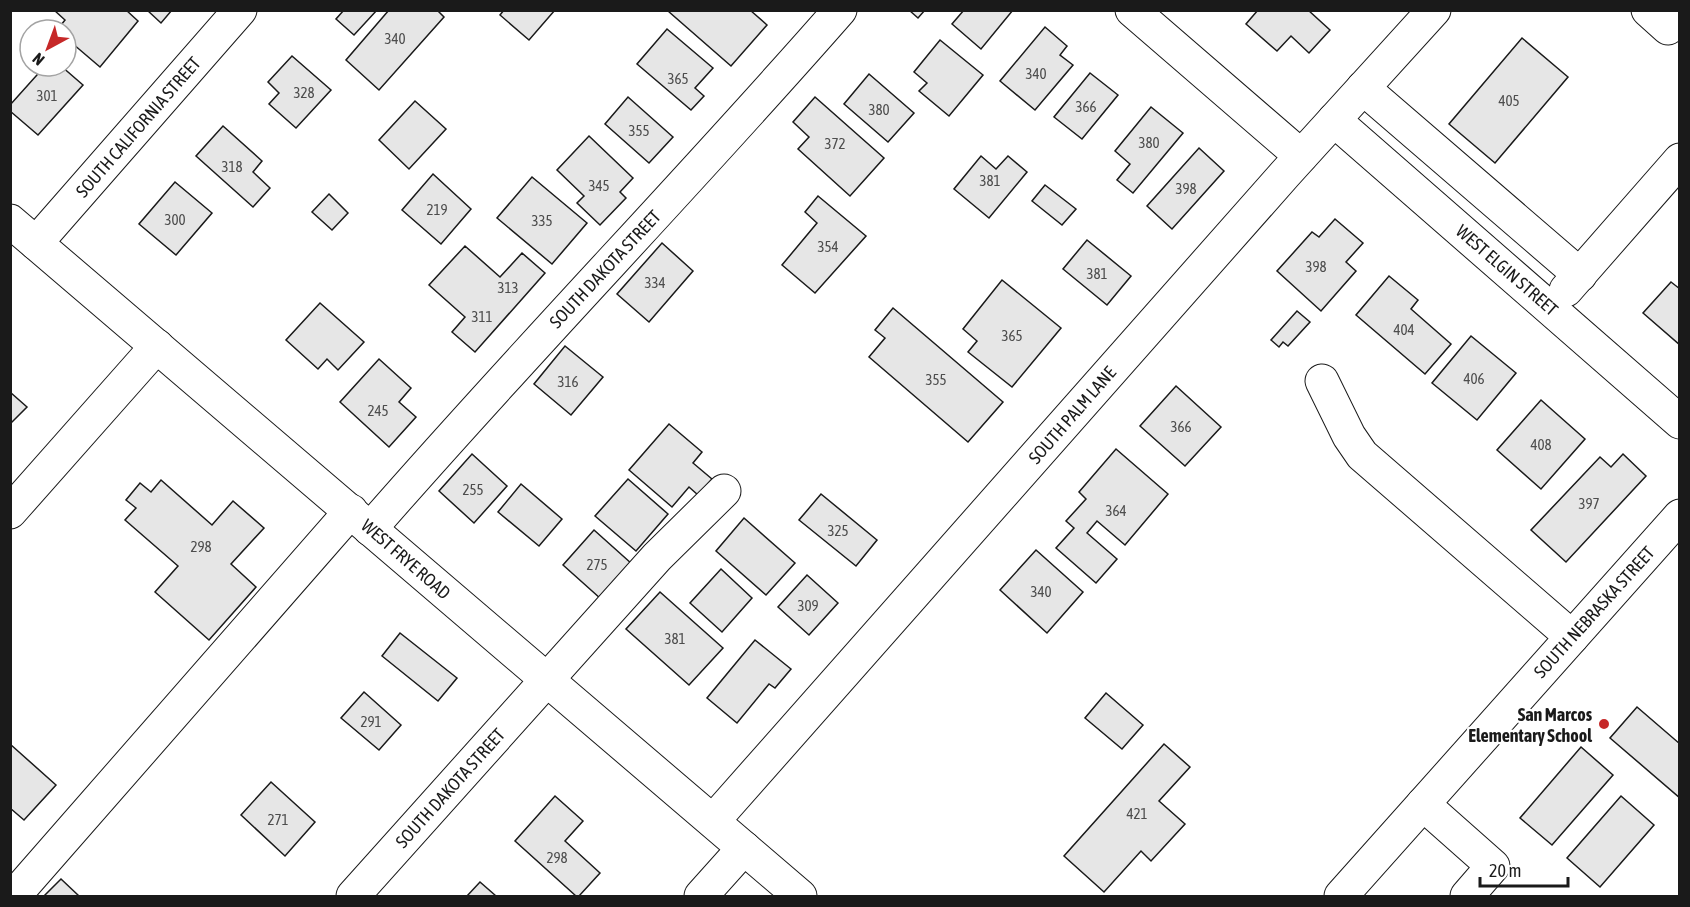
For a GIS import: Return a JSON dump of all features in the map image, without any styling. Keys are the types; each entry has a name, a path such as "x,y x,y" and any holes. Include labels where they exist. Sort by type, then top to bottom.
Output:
{"street":[{"name":"SOUTH CALIFORNIA STREET","path":"36,243 240,10"},
{"name":"SOUTH DAKOTA STREET","path":"14,897 360,520 555,323 840,10"},
{"path":"1132,10 1301,156"},
{"name":"SOUTH PALM LANE","path":"713,822 1301,156 1434,10"},
{"path":"1363,88 1580,275"},
{"name":"WEST ELGIN STREET","path":"1334,120 1680,422"},
{"path":"1551,308 1680,160"},
{"name":"WEST FRYE ROAD","path":"10,221 800,897"},
{"path":"10,512 157,346"},
{"path":"1322,381 1348,436 1362,455 1572,637"},
{"name":"SOUTH DAKOTA STREET","path":"353,897 657,558 724,491"},
{"name":"SOUTH NEBRASKA STREET","path":"1341,897 1680,516"},
{"path":"1423,804 1493,866 1467,897"},
{"path":"701,897 744,848"}],"building":[{"path":"54,10 126,10 138,21 100,67 78,48 78,18 63,18"},
{"path":"147,10 172,10 161,23"},
{"path":"344,10 377,10 354,35 336,19"},
{"path":"389,10 437,10 444,17 379,90 346,60"},
{"path":"504,10 555,10 529,40 500,15"},
{"path":"750,10 767,25 731,66 668,11"},
{"path":"909,10 925,10 918,18"},
{"path":"964,10 1013,10 981,49 952,24"},
{"path":"1258,10 1308,10 1330,30 1309,53 1291,36 1277,51 1246,24"},
{"path":"1045,27 1067,46 1060,55 1073,65 1035,110 1000,81"},
{"path":"667,29 713,68 695,88 704,96 691,110 637,64"},
{"path":"1522,38 1568,77 1495,163 1449,124"},
{"path":"940,40 983,75 949,116 919,91 927,83 914,72"},
{"path":"292,56 331,90 296,128 269,104 279,93 268,82"},
{"path":"1090,73 1118,95 1082,139 1054,117"},
{"path":"869,74 914,113 888,142 844,104"},
{"path":"34,78 75,78 83,85 38,135 10,111 10,105"},
{"path":"628,97 673,137 649,163 605,124"},
{"path":"815,97 884,158 850,196 798,149 809,137 793,122"},
{"path":"415,101 446,129 409,169 379,140"},
{"path":"1151,107 1183,133 1133,193 1117,180 1130,164 1115,151"},
{"path":"223,126 262,161 253,172 270,188 253,207 196,156"},
{"path":"589,136 633,178 620,192 626,198 600,225 577,203 584,196 557,170"},
{"path":"1199,148 1224,171 1172,229 1147,206"},
{"path":"981,156 996,169 1008,156 1027,172 989,218 954,189"},
{"path":"433,174 471,209 441,244 402,210"},
{"path":"532,177 587,223 552,264 497,218"},
{"path":"175,182 212,213 176,255 139,224"},
{"path":"1045,185 1076,209 1062,225 1032,201"},
{"path":"329,194 348,213 332,230 312,212"},
{"path":"818,196 866,236 815,293 782,265 817,223 805,212"},
{"path":"1335,219 1363,243 1346,262 1356,271 1321,311 1277,271 1312,232 1319,237"},
{"path":"1087,240 1131,276 1107,305 1063,269"},
{"path":"662,243 693,271 649,322 617,294"},
{"path":"465,246 500,277 522,253 545,273 475,352 452,332 465,317 429,285"},
{"path":"1389,276 1418,300 1411,309 1451,344 1425,374 1356,315"},
{"path":"1002,280 1061,328 1012,387 968,352 977,341 963,329"},
{"path":"1671,282 1680,289 1680,345 1643,313"},
{"path":"320,303 364,342 338,370 327,359 318,369 286,340"},
{"path":"893,308 1003,402 968,442 869,357 885,338 875,330"},
{"path":"1297,311 1310,322 1288,346 1283,342 1279,347 1271,340"},
{"path":"1471,336 1516,373 1477,420 1432,383"},
{"path":"565,346 603,377 571,415 534,384"},
{"path":"379,359 411,388 399,402 416,417 389,447 340,402"},
{"path":"1176,386 1221,427 1185,466 1140,426"},
{"path":"10,392 27,407 10,424"},
{"path":"1541,400 1585,439 1541,489 1497,450"},
{"path":"669,424 702,452 693,463 712,479 698,495 689,487 672,507 629,470"},
{"path":"1116,449 1168,494 1125,545 1097,521 1087,533 1117,559 1096,583 1056,548 1074,528 1066,521 1086,499 1079,492"},
{"path":"472,454 507,486 474,523 439,491"},
{"path":"1623,454 1646,476 1566,562 1531,530 1600,457 1611,467"},
{"path":"628,479 668,514 636,551 595,516"},
{"path":"161,480 212,525 233,501 264,528 231,564 256,587 209,640 155,592 178,566 125,520 136,508 126,500 140,483 151,492"},
{"path":"521,484 562,519 539,546 498,512"},
{"path":"821,494 877,540 856,566 799,520"},
{"path":"744,518 795,563 766,595 716,551"},
{"path":"594,530 632,564 601,599 563,565"},
{"path":"1036,550 1083,592 1047,633 1000,590"},
{"path":"721,569 752,598 722,632 690,603"},
{"path":"807,575 838,603 809,635 778,607"},
{"path":"660,592 723,648 689,685 626,629"},
{"path":"400,633 457,678 438,701 382,656"},
{"path":"755,640 791,669 775,688 769,684 737,723 707,698"},
{"path":"364,692 401,725 379,750 341,718"},
{"path":"1106,693 1143,725 1122,749 1085,718"},
{"path":"1637,707 1680,744 1680,798 1610,738"},
{"path":"10,744 56,785 24,820 10,808"},
{"path":"1164,744 1190,767 1159,801 1185,824 1151,861 1141,851 1104,892 1064,856"},
{"path":"1581,747 1613,775 1552,845 1520,818"},
{"path":"271,782 315,822 285,856 241,815"},
{"path":"555,796 583,821 565,841 600,873 579,896 576,896 515,841"},
{"path":"1621,796 1654,825 1600,887 1567,858"},
{"path":"61,879 79,896 44,896"},
{"path":"480,882 496,896 467,896"}],"place":[{"name":"San Marcos Elementary School","path":"1604,724"}]}
